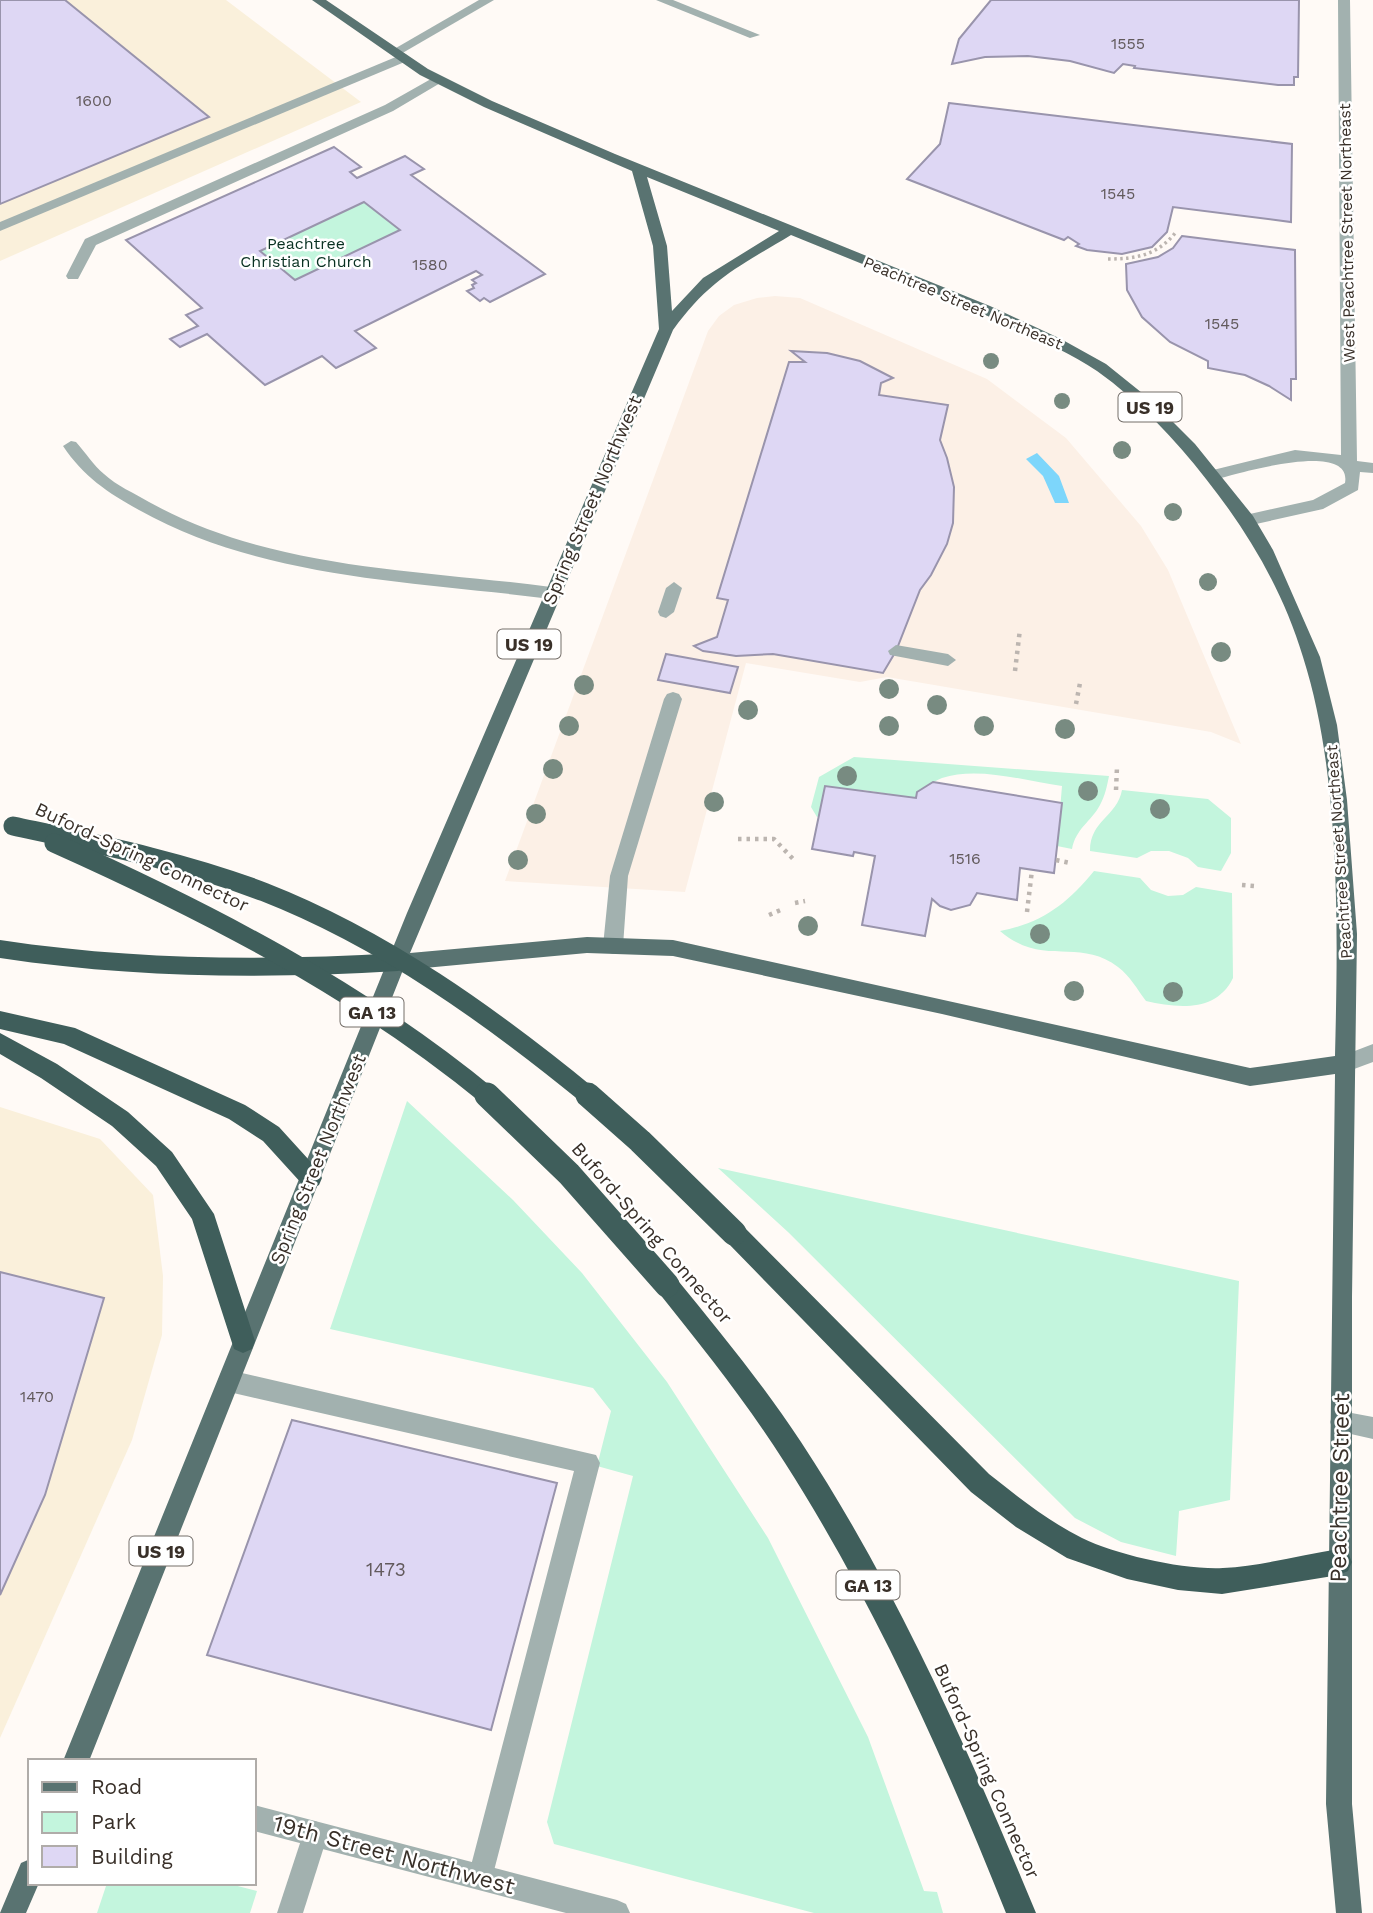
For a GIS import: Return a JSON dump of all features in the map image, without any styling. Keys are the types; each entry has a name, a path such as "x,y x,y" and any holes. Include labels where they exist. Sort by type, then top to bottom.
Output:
{"highway":[{"path":"7,824 136,852 255,888 371,942 476,1008 572,1082 668,1164 980,1483 1025,1518 1076,1549 1127,1566 1178,1577 1222,1581 1339,1562"},
{"name":"Buford-Spring Connector","path":"7,824 154,887 243,932 394,1026 460,1073 528,1133 589,1194 667,1285 743,1382 808,1477 897,1639 952,1748 1021,1913"},
{"path":"0,949 70,961 179,967 313,968 398,962"},
{"path":"0,1020 67,1035 237,1111 271,1134 311,1178"},
{"path":"0,1043 49,1071 120,1119 164,1159 202,1214 243,1341"}],"main road":[{"name":"Peachtree Street Northeast","path":"318,0 399,55 488,104 638,169 985,309 1056,342 1101,367 1156,412 1213,475 1247,520 1265,550 1295,613 1312,657 1328,725 1338,800 1347,944 1346,1063"},
{"name":"Spring Street Northwest","path":"638,169 660,246 666,329"},
{"name":"Spring Street Northwest","path":"77,1759 398,962 551,593 666,329 696,291 735,261 790,230"},
{"path":"398,962 587,945 673,948 956,1009 1250,1077 1346,1063"},
{"name":"Peachtree Street","path":"1346,1063 1339,1562 1339,1804 1349,1913"},
{"path":"13,1913 28,1877"}],"street":[{"path":"0,227 399,55 488,0"},
{"path":"662,0 754,35"},
{"name":"West Peachtree Street Northeast","path":"1247,520 1317,505 1352,486 1354,475 1349,466 1344,0"},
{"path":"72,276 90,242 389,108 439,79"},
{"path":"71,446 96,476 145,508 196,534 258,551 380,575 496,584 551,593"},
{"path":"1213,475 1295,455 1334,458 1349,466 1373,468"},
{"path":"666,612 674,588"},
{"path":"896,651 948,660"},
{"path":"613,946 619,876 673,699"},
{"path":"1346,1063 1373,1053"},
{"path":"1346,1063 1373,1064"},
{"path":"229,1381 588,1464 481,1877"},
{"path":"1341,1422 1373,1428"},
{"name":"19th Street Northwest","path":"256,1819 617,1913"},
{"path":"290,1913 315,1834"}],"path":[{"path":"1108,259 1128,259 1157,252 1175,232"},
{"path":"1015,671 1020,629"},
{"path":"1076,704 1080,683"},
{"path":"1116,790 1117,767"},
{"path":"738,839 774,839 795,861"},
{"path":"1056,860 1070,863"},
{"path":"1027,912 1032,870"},
{"path":"1242,884 1254,886"},
{"path":"795,903 805,901"},
{"path":"769,915 783,909"}],"shaded area":[{"path":"0,0 226,0 361,102 0,261"},
{"path":"775,296 800,298 987,379 1066,438 1141,526 1168,570 1241,744 1211,732 887,677 860,682 746,663 685,892 505,881 708,331 719,316 734,305"},
{"path":"0,1107 100,1139 153,1195 163,1276 162,1335 132,1440 0,1738"}],"green space":[{"name":"Peachtree Christian Church","path":"364,202 400,230 295,280 260,251"},
{"path":"854,757 1109,776 1102,802 1080,830 1072,849 1057,846 1062,786 1002,776 971,773 942,778 916,798 863,790 817,817 811,807 819,777"},
{"path":"1122,790 1208,799 1231,818 1231,853 1221,871 1198,867 1188,858 1169,851 1151,851 1137,858 1090,851 1094,832 1115,807"},
{"path":"1094,871 1140,878 1151,890 1168,896 1183,895 1196,887 1232,893 1233,978 1226,989 1206,1003 1195,1005 1146,1001 1126,974 1103,958 1031,948 1000,931 1029,923 1053,910 1074,893"},
{"path":"407,1101 513,1200 582,1273 667,1382 768,1538 868,1737 924,1891 937,1892 943,1913 814,1913 554,1844 547,1822 633,1476 597,1466 611,1411 593,1388 330,1329"},
{"path":"718,1168 1239,1281 1230,1500 1179,1511 1176,1556 1121,1542 1075,1518 788,1232"},
{"path":"106,1885 234,1885 257,1891 250,1913 97,1913"}],"water":[{"path":"1037,453 1059,476 1069,503 1055,503 1043,476 1026,459"}],"building":[{"path":"0,0 65,0 209,117 0,204"},
{"path":"991,0 1299,0 1298,77 1294,77 1294,85 1278,85 1134,68 1135,66 1123,64 1114,73 1070,61 1028,56 985,57 952,64 959,39"},
{"path":"949,103 1292,144 1291,222 1173,207 1167,232 1152,247 1122,254 1087,250 1076,246 1079,244 1068,237 1064,240 907,179 940,144"},
{"name":"Peachtree Christian Church","path":"334,147 361,167 350,172 357,178 405,156 424,169 411,175 545,274 490,302 484,298 480,301 467,291 474,288 472,285 476,283 472,280 482,275 476,271 355,331 376,348 336,368 322,356 265,385 207,334 180,347 170,339 198,326 186,315 202,308 126,240","holes":["364,202 400,230 295,280 260,251"]},
{"path":"1182,236 1295,250 1296,379 1291,379 1291,400 1245,375 1208,368 1208,361 1170,342 1142,317 1127,290 1126,264 1158,257 1173,248"},
{"path":"791,351 827,353 860,361 893,378 881,383 879,395 948,405 940,440 954,487 953,523 947,544 920,590 896,651 883,673 773,654 736,656 703,651 694,646 717,637 728,600 717,598 789,362 805,362"},
{"path":"666,654 738,667 730,693 658,680"},
{"path":"933,782 1062,803 1054,873 1020,868 1017,900 977,893 970,905 951,910 932,899 925,936 862,925 875,856 854,852 853,856 812,849 825,786 916,798 917,792"},
{"path":"0,1272 104,1298 45,1495 0,1595"},
{"path":"292,1420 557,1483 491,1730 207,1655"}]}
